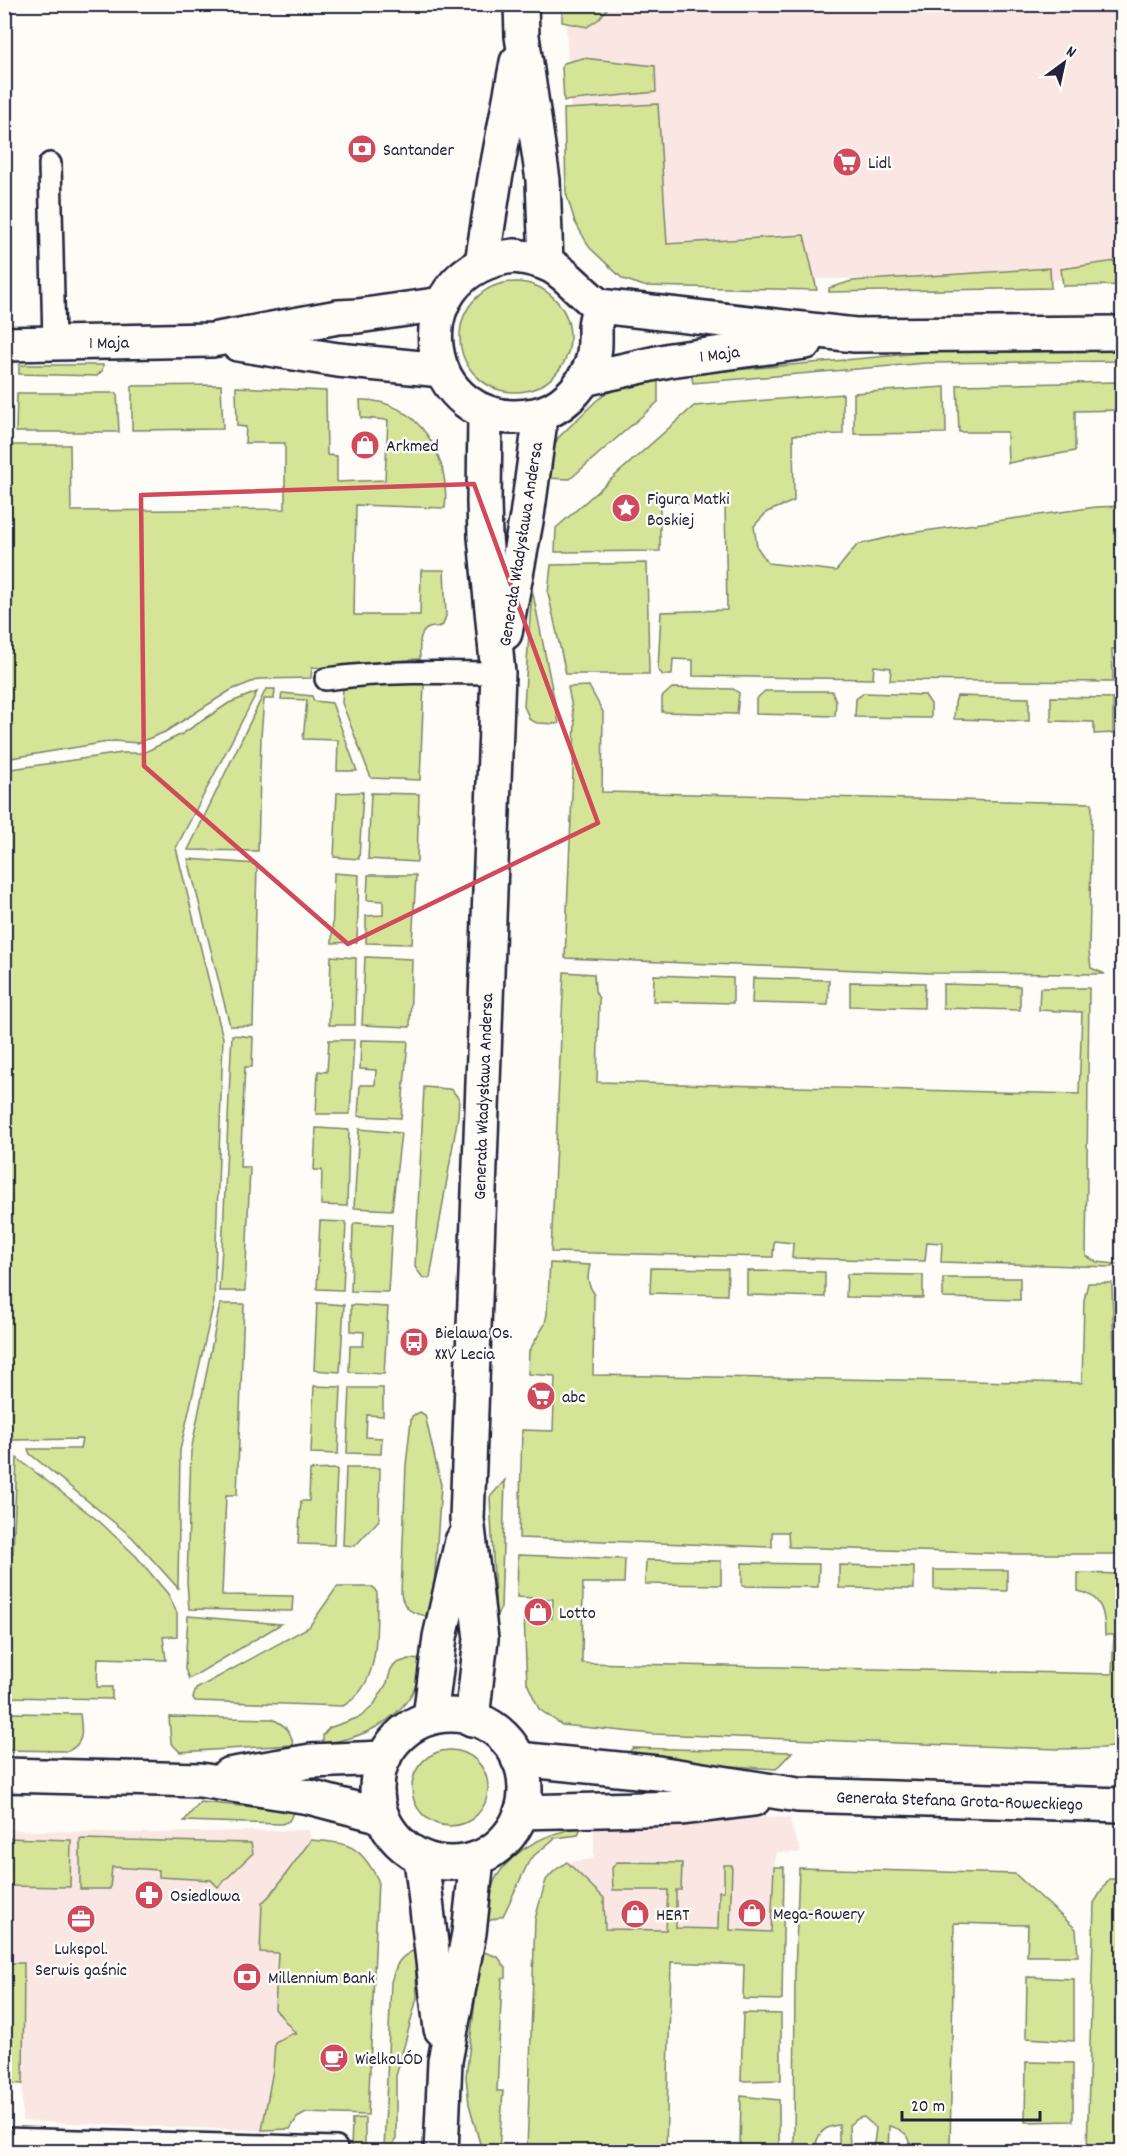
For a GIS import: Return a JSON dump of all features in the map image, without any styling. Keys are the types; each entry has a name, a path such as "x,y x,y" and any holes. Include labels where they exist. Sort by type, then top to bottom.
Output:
{"street":[{"path":"521,20 543,180 546,263"},
{"path":"482,263 521,20"},
{"path":"514,256 546,263 573,280 583,293 599,306 592,362 584,379 573,394 558,406 541,414 503,417 485,412 460,395 441,370 436,348 435,326 442,304 459,280 482,263 514,256"},
{"name":"1 Maja","path":"4,344 212,340 338,317 442,304"},
{"name":"1 Maja","path":"599,306 855,335 1122,333"},
{"name":"1 Maja","path":"584,379 670,360 855,335"},
{"name":"1 Maja","path":"212,340 338,360 441,370"},
{"name":"Generała Władysława Andersa","path":"472,1719 481,1639 466,1519 498,674 485,537 485,412"},
{"name":"Generała Władysława Andersa","path":"498,674 527,516 541,414"},
{"name":"Generała Władysława Andersa","path":"430,1718 440,1637 466,1519"},
{"path":"451,1715 472,1719 491,1728 507,1741 518,1759 524,1785 521,1812 515,1827 504,1840 492,1851 477,1859 458,1863 421,1858 391,1833 382,1815 377,1797 378,1777 384,1758 395,1740 411,1727 430,1718 451,1715"},
{"path":"200,1780 311,1761 384,1758"},
{"name":"Generała Stefana Grota-Roweckiego","path":"518,1759 658,1773 798,1795 1122,1805"},
{"path":"4,1774 200,1780 309,1797 382,1815"},
{"name":"Generała Stefana Grota-Roweckiego","path":"521,1812 682,1808 798,1795"},
{"path":"421,1858 445,2061"},
{"path":"441,2151 445,2061 469,1933 477,1859"}],"lane":[{"path":"50,164 54,343"},
{"path":"326,679 351,675 433,672 498,674"},
{"path":"4,2139 336,2148"}],"highlighted area":[{"path":"474,484 598,823 348,944 144,766 141,495"}],"shaded area":[{"path":"565,5 1122,5 1122,280 644,278 575,201"},
{"path":"746,1816 791,1818 790,1822 801,1853 777,1852 774,1867 772,1932 730,1930 732,1865 724,1891 719,1891 718,1929 675,1928 676,1890 682,1864 617,1862 612,1868 615,1888 668,1890 666,1930 604,1929 604,1898 567,1862 594,1859 594,1825"},
{"path":"5,1830 145,1833 309,1830 311,1840 343,1843 366,1858 378,1880 368,2115 306,2113 297,2118 290,2129 273,2131 22,2121 23,1963 5,1963"}],"green space":[{"path":"562,4 610,5 599,19 587,27 562,22"},
{"path":"583,58 655,66 656,92 564,101 562,67 564,63"},
{"path":"658,104 667,244 804,235 817,290 644,286 623,279 590,248 575,222 566,193 564,109"},
{"path":"1122,260 1122,285 1063,286 1061,269"},
{"path":"1050,268 1051,288 829,292 829,288 852,281"},
{"path":"515,282 536,286 554,298 566,316 570,337 566,358 554,376 536,388 515,392 494,388 476,376 464,358 460,337 464,316 476,298 494,286"},
{"path":"1122,349 1122,361 926,363 693,383 691,374 942,351"},
{"path":"19,365 103,365 102,371 97,376 19,374"},
{"path":"658,377 658,402 570,479 543,478 549,456 558,438 596,401 617,386"},
{"path":"1122,382 1122,410 1075,411 1075,451 1008,463 1007,432 959,432 957,385"},
{"path":"221,385 223,429 132,430 132,386"},
{"path":"236,387 326,391 327,455 337,456 337,482 385,480 388,420 361,418 360,400 381,402 399,409 414,420 436,451 445,488 445,508 356,505 354,615 420,615 421,570 444,570 446,616 443,625 425,630 420,641 420,659 351,664 333,669 312,667 311,678 259,679 231,690 165,732 138,743 114,741 5,759 5,445 70,445 71,511 285,509 285,443 245,443 246,427 237,426"},
{"path":"945,387 946,433 854,434 854,393"},
{"path":"5,393 8,393 5,445"},
{"path":"17,393 117,393 119,432 16,432"},
{"path":"843,394 843,434 793,435 794,501 767,512 754,526 757,547 768,563 836,571 857,545 903,534 1096,507 1122,506 1122,649 1112,649 1113,682 890,680 891,668 874,666 873,679 693,676 693,660 673,659 672,675 663,675 658,670 661,612 727,610 725,502 660,503 660,551 555,552 556,528 694,406"},
{"path":"647,563 649,674 566,674 548,593 551,565"},
{"path":"532,589 559,723 557,724 537,723 530,720 524,706"},
{"path":"424,684 420,780 371,778 342,703 343,688 346,685"},
{"path":"589,686 603,712 602,792 1092,803 1089,951 1091,968 1105,974 932,973 565,958 575,724 568,687"},
{"path":"672,688 733,689 739,693 737,714 662,712 662,697"},
{"path":"266,689 275,689 274,699 264,699 258,851 188,850"},
{"path":"765,691 832,691 836,701 835,716 756,714 756,699"},
{"path":"257,692 176,848 223,1038 214,1302 180,1450 178,1588 132,1537 30,1454 28,1449 80,1449 82,1439 13,1440 5,1432 5,770 122,753 143,753 182,734 229,703"},
{"path":"282,693 312,696 314,701 332,703 357,771 337,771 338,740 303,739 307,700 281,699"},
{"path":"864,693 925,695 931,704 931,718 855,717 856,699"},
{"path":"957,696 1029,698 1029,721 954,719"},
{"path":"1051,697 1113,698 1113,733 1094,734 1094,722 1051,721"},
{"path":"363,792 359,859 334,857 337,793"},
{"path":"371,793 419,794 417,862 368,859"},
{"path":"188,859 257,864 253,1026 230,1026"},
{"path":"334,873 359,875 357,942 332,943"},
{"path":"368,875 416,875 412,944 366,943 366,916 383,915 383,901 367,900"},
{"path":"331,956 356,958 355,1025 329,1025"},
{"path":"365,957 412,959 410,1027 362,1025"},
{"path":"564,972 594,974 595,991 599,999 597,1082 1079,1094 1082,1012 1039,1010 1040,988 1089,988 1086,1256 1097,1262 1116,1264 1112,1267 941,1262 942,1243 927,1242 925,1261 792,1258 793,1243 774,1241 773,1257 551,1252"},
{"path":"654,975 733,978 733,1003 653,1001"},
{"path":"753,978 829,980 828,1005 752,1003"},
{"path":"850,982 925,983 924,1008 850,1006"},
{"path":"943,984 1020,986 1020,1010 943,1008"},
{"path":"232,1035 253,1037 252,1067 245,1067 240,1167 250,1167 245,1291 219,1291 223,1227"},
{"path":"329,1040 354,1040 350,1114 316,1114 318,1071 327,1072"},
{"path":"361,1040 408,1041 401,1118 358,1116 360,1085 375,1085 376,1070 360,1069"},
{"path":"424,1087 452,1090 459,1099 430,1278 423,1278 415,1267"},
{"path":"316,1128 349,1130 347,1206 321,1205 322,1170 314,1170"},
{"path":"359,1129 401,1133 392,1210 354,1208"},
{"path":"320,1221 346,1222 343,1290 317,1289"},
{"path":"355,1223 392,1225 388,1292 351,1291 353,1226"},
{"path":"550,1263 590,1265 588,1280 594,1293 593,1375 1082,1383 1084,1300 1088,1283 1112,1283 1118,1502 1122,1554 1013,1554 789,1547 788,1532 772,1532 772,1547 519,1538 522,1430 553,1431 555,1376 528,1374 529,1351 545,1324 547,1314"},
{"path":"651,1268 728,1269 727,1295 650,1293"},
{"path":"747,1271 825,1272 825,1297 747,1295"},
{"path":"847,1274 923,1275 923,1298 846,1297"},
{"path":"943,1278 1020,1278 1020,1300 943,1298"},
{"path":"317,1303 344,1305 340,1372 314,1370"},
{"path":"220,1304 244,1304 237,1495 226,1495 222,1595 293,1596 292,1611 189,1609 187,1582 191,1451"},
{"path":"351,1305 388,1307 384,1374 349,1372 350,1346 363,1346 364,1332 351,1331"},
{"path":"314,1386 341,1387 338,1454 311,1453"},
{"path":"350,1388 383,1388 383,1416 367,1415 366,1437 382,1438 381,1454 347,1453"},
{"path":"420,1412 425,1415 441,1485 432,1617 411,1611 402,1600 401,1594 406,1465 412,1416"},
{"path":"17,1458 100,1522 136,1556 168,1594 177,1613 177,1636 163,1637 166,1660 98,1658 97,1687 112,1687 112,1699 5,1697 5,1554 13,1553"},
{"path":"346,1468 380,1468 379,1520 355,1546 343,1545"},
{"path":"337,1469 334,1545 298,1544 301,1501 309,1501 310,1470"},
{"path":"505,1480 501,1608 496,1616 490,1497"},
{"path":"518,1555 625,1559 624,1583 583,1583 582,1663 1112,1674 1114,1635 1105,1635 1103,1613 1097,1601 1086,1593 1078,1591 1078,1573 1122,1574 1122,1746 1058,1749 653,1734 562,1725 539,1709 527,1683 524,1617 552,1618 553,1599 517,1597"},
{"path":"646,1560 721,1561 721,1585 645,1584"},
{"path":"742,1563 819,1564 818,1587 742,1586"},
{"path":"839,1565 914,1567 914,1589 839,1588"},
{"path":"934,1570 1007,1570 1007,1591 934,1589"},
{"path":"337,1587 373,1587 377,1593 376,1640 371,1671 356,1697 343,1706 195,1701 193,1698 196,1689 309,1627"},
{"path":"188,1616 281,1624 189,1679 185,1669"},
{"path":"409,1659 422,1660 421,1669 417,1683 401,1708 379,1726 352,1738 323,1743 323,1735 329,1728 360,1717 373,1706 387,1683 391,1669 397,1663"},
{"path":"5,1713 80,1714 82,1731 80,1740 68,1751 5,1750"},
{"path":"169,1717 272,1719 287,1729 293,1745 180,1752 171,1743"},
{"path":"633,1748 792,1752 776,1769 623,1758"},
{"path":"450,1750 464,1753 477,1761 485,1774 488,1788 485,1802 477,1815 464,1823 450,1826 436,1823 423,1815 415,1802 412,1788 415,1774 423,1761 436,1753"},
{"path":"200,1802 294,1811 289,1821 282,1824 184,1821"},
{"path":"581,1827 578,1835 555,1838 530,1859 503,1916 486,1922 492,1887 497,1876 514,1857 523,1849 545,1837"},
{"path":"5,1838 71,1840 70,1887 5,1886"},
{"path":"80,1839 251,1843 253,1853 218,1887 211,1880 159,1877 159,1870 112,1867 110,1889 80,1889"},
{"path":"311,1840 344,1844 359,1852 378,1880 368,2115 306,2113 297,2118 290,2129 262,2130 273,2070 275,2042 296,2034 275,2009 278,1953 260,1952 262,1903"},
{"path":"567,1862 604,1898 605,1929 666,1930 668,1890 613,1890 612,1868 617,1862 682,1863 681,1890 676,1890 676,1928 718,1929 719,1891 724,1891 724,1865 732,1865 730,1930 771,1932 774,1867 784,1867 782,2000 743,1999 744,1965 671,1962 666,2151 527,2151 535,1919 546,1880"},
{"path":"799,1868 1015,1874 1076,1929 1078,1956 1027,1956 1028,1925 954,1923 950,2151 912,2151 910,2141 905,2134 889,2126 888,2151 873,2151 839,2151 839,2125 829,2127 821,2133 815,2151 794,2151 795,1973","holes":["864,2117 876,2128 873,2151 861,2145 855,2150 850,2150 849,2125 859,2118"]},
{"path":"1122,1874 1122,2151 1087,2151 1094,1903 1109,1879 1115,1879"},
{"path":"415,1950 417,1998 396,2076 396,2139 389,2151 384,2151 391,1982 398,1962"},
{"path":"481,1951 498,1957 506,1968 506,1978 502,1979 497,2091 503,2091 499,2151 482,2151 469,2104 466,2077"},
{"path":"5,1963 24,1963 23,2084 5,2083"},
{"path":"1027,1977 1074,1979 1074,2041 1026,2038"},
{"path":"743,2013 781,2014 781,2080 741,2081"},
{"path":"1026,2062 1073,2063 1073,2121 1025,2122"},
{"path":"741,2096 779,2100 779,2151 740,2151"},
{"path":"365,2118 365,2151 351,2151 352,2119"}],"place":[{"name":"Santander","path":"362,149"},
{"name":"Lidl","path":"847,162"},
{"name":"Arkmed","path":"365,445"},
{"name":"Figura Matki Boskiej","path":"626,508"},
{"name":"Bielawa Os. XXV Lecia","path":"414,1342"},
{"name":"abc","path":"541,1396"},
{"name":"Lotto","path":"538,1612"},
{"name":"Osiedlowa","path":"149,1895"},
{"name":"Mega-Rowery","path":"752,1913"},
{"name":"HERT","path":"635,1914"},
{"name":"Lukspol. Serwis gaśnic","path":"81,1919"},
{"name":"Millennium Bank","path":"247,1977"},
{"name":"WielkoLÓD","path":"334,2058"}]}
